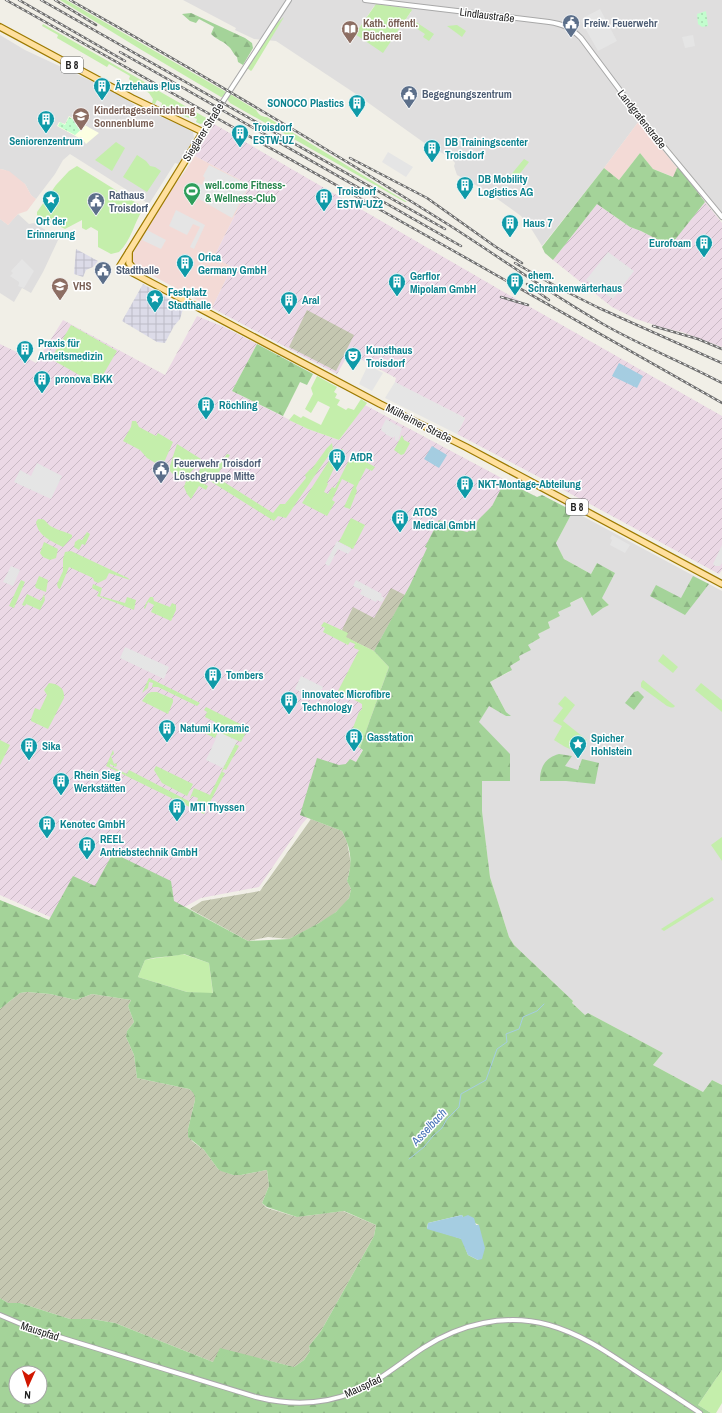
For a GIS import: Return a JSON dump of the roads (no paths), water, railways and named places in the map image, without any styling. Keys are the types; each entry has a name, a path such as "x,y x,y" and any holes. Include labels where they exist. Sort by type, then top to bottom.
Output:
{"main road":[{"name":"B 8","path":"0,27 132,98 203,132"},
{"name":"Sieglarer Straße","path":"120,266 203,132"},
{"name":"B 8","path":"131,248 129,263 142,277"},
{"name":"Mülheimer Straße","path":"120,266 380,404 466,447 719,582"}],"street":[{"name":"Sieglarer Straße","path":"203,132 289,0"},
{"name":"Lindlaustraße","path":"365,0 560,24"},
{"name":"Landgrafenstraße","path":"560,24 570,27 582,38 646,125 722,217"},
{"name":"Mauspfad","path":"0,1316 33,1330 256,1397 279,1402 299,1403 332,1399 366,1387 385,1376 437,1340 461,1329 478,1324 499,1321 514,1320 534,1322 558,1328 581,1337 700,1413"}],"water":[{"path":"619,363 643,376 637,388 612,376"},
{"path":"432,446 447,455 439,468 424,459"},
{"path":"462,1215 463,1217 468,1215 474,1218 476,1225 479,1225 485,1248 482,1259 478,1260 468,1255 461,1239 427,1229 428,1223"}],"waterway":[{"name":"Asselbach","path":"409,1159 424,1147 459,1107 461,1094 486,1080 497,1049 507,1042 506,1034 519,1029 523,1017 537,1011 544,1004"}],"railway":[{"path":"6,0 722,403"},
{"path":"19,0 125,61"},
{"path":"41,0 445,229"},
{"path":"55,0 96,25"},
{"path":"70,0 213,82 355,167 449,225 603,324 632,340 722,383"},
{"path":"120,52 461,246"},
{"path":"350,158 427,198 496,247 522,263"},
{"path":"515,263 559,288 599,308 722,363"},
{"path":"527,284 549,300"},
{"path":"501,297 528,305"},
{"path":"653,326 698,339 722,349"}],"place":[{"name":"Freiw. Feuerwehr","path":"571,38"},
{"name":"Kath. öffentl. Bücherei","path":"350,44"},
{"name":"Ärztehaus Plus","path":"102,101"},
{"name":"Begegnungszentrum","path":"409,109"},
{"name":"SONOCO Plastics","path":"357,118"},
{"name":"Kindertageseinrichtung Sonnenblume","path":"81,131"},
{"name":"Seniorenzentrum","path":"46,134"},
{"name":"Troisdorf ESTW-UZ","path":"240,148"},
{"name":"DB Trainingscenter Troisdorf","path":"432,163"},
{"name":"DB Mobility Logistics AG","path":"465,200"},
{"name":"well.come Fitness- & Wellness-Club","path":"192,206"},
{"name":"Troisdorf ESTW-UZ2","path":"324,212"},
{"name":"Ort der Erinnerung","path":"51,214"},
{"name":"Rathaus Troisdorf","path":"96,216"},
{"name":"Haus 7","path":"510,238"},
{"name":"Eurofoam","path":"704,258"},
{"name":"Orica Germany GmbH","path":"185,278"},
{"name":"Stadthalle","path":"103,285"},
{"name":"ehem. Schrankenwärterhaus","path":"515,296"},
{"name":"Gerflor Mipolam GmbH","path":"397,297"},
{"name":"VHS","path":"60,301"},
{"name":"Festplatz Stadthalle","path":"155,313"},
{"name":"Aral","path":"289,315"},
{"name":"Praxis für Arbeitsmedizin","path":"25,364"},
{"name":"Kunsthaus Troisdorf","path":"353,371"},
{"name":"pronova BKK","path":"42,394"},
{"name":"Röchling","path":"206,420"},
{"name":"AfDR","path":"337,472"},
{"name":"Feuerwehr Troisdorf Löschgruppe Mitte","path":"161,484"},
{"name":"NKT-Montage-Abteilung","path":"465,499"},
{"name":"ATOS Medical GmbH","path":"400,533"},
{"name":"Tombers","path":"213,690"},
{"name":"innovatec Microfibre Technology","path":"289,715"},
{"name":"Natumi Koramic","path":"167,743"},
{"name":"Gasstation","path":"354,752"},
{"name":"Spicher Hohlstein","path":"578,759"},
{"name":"Sika","path":"29,761"},
{"name":"Rhein Sieg Werkstätten","path":"61,796"},
{"name":"MTI Thyssen","path":"177,822"},
{"name":"Kenotec GmbH","path":"47,839"},
{"name":"REEL Antriebstechnik GmbH","path":"87,860"}]}
